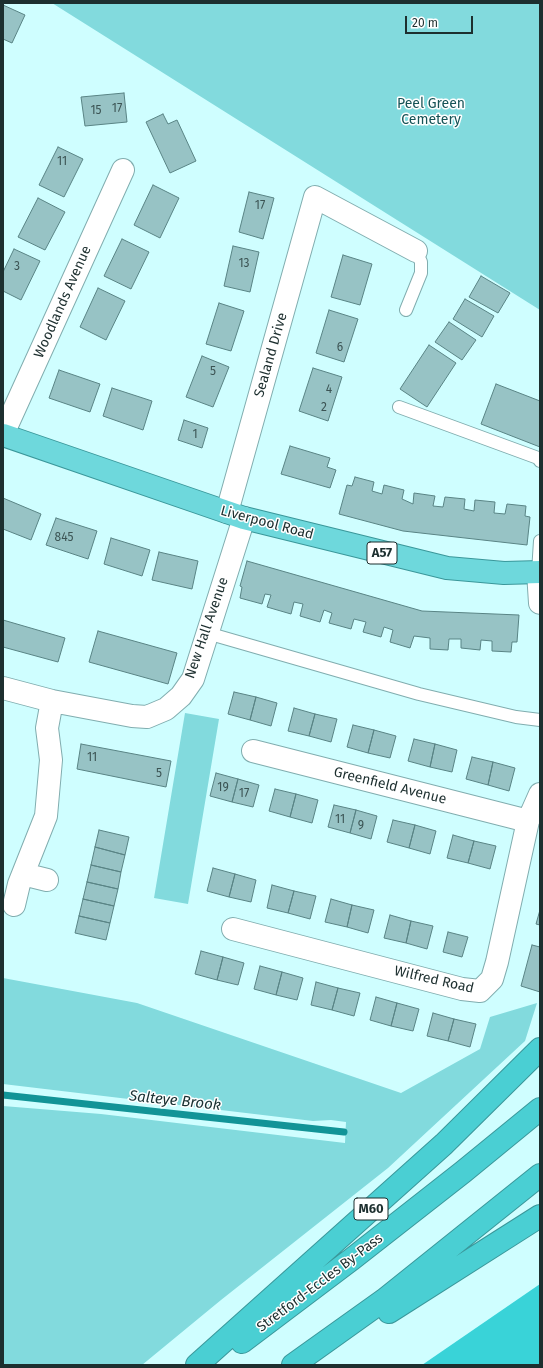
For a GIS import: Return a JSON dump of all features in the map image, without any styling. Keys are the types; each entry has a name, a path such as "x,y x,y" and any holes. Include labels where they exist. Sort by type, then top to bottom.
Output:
{"highway":[{"name":"Liverpool Road","path":"3,435 235,515 447,568 504,573 539,572"},
{"name":"M60","path":"196,1365 444,1144 540,1049"},
{"name":"Stretford-Eccles By-Pass","path":"211,1365 352,1259 463,1172 540,1109"},
{"path":"293,1365 384,1300 540,1175"},
{"path":"304,1365 540,1216"}],"street":[{"name":"Woodlands Avenue","path":"3,435 123,170"},
{"name":"Sealand Drive","path":"235,515 315,197 416,251"},
{"name":"New Hall Avenue","path":"3,688 52,701 132,716 147,717 166,709 181,696 192,679 207,633 235,515"},
{"path":"539,572 540,603"},
{"path":"14,905 46,816 52,760 46,728 52,701"},
{"name":"Greenfield Avenue","path":"253,751 528,821"},
{"name":"Wilfred Road","path":"233,929 462,989 480,991 492,979 528,821 540,794"},
{"path":"24,874 47,880"}],"lane":[{"path":"406,310 421,273 421,262 416,251"},
{"path":"399,407 538,458 540,461"},
{"path":"539,572 540,540"},
{"path":"207,633 419,694 516,717 540,720"}],"green space":[{"name":"Peel Green Cemetery","path":"52,3 540,3 540,310"},
{"path":"185,713 219,719 188,904 154,898"},
{"path":"3,978 137,1003 401,1093 480,1049 490,1017 537,1003 525,1041 388,1168 221,1300 142,1365 3,1365 3,1106 101,1114 345,1143 346,1122 331,1120 313,1121 3,1084"}],"shaded area":[{"path":"540,1284 540,1365 422,1365"}],"building":[{"path":"3,5 25,15 12,43 3,39"},
{"path":"124,93 127,122 85,126 81,97"},
{"path":"163,114 168,124 177,120 196,161 170,173 146,122"},
{"path":"58,147 83,159 64,197 39,185"},
{"path":"153,185 179,198 160,238 134,225"},
{"path":"249,192 274,198 263,239 239,232"},
{"path":"38,198 65,212 45,250 18,237"},
{"path":"122,239 149,252 131,289 104,276"},
{"path":"233,246 259,252 250,292 224,286"},
{"path":"14,249 40,261 21,300 3,291 3,272"},
{"path":"343,255 372,264 360,305 331,297"},
{"path":"481,276 510,293 498,313 469,297"},
{"path":"98,288 125,301 106,340 80,327"},
{"path":"465,299 494,316 482,337 453,319"},
{"path":"219,303 244,311 231,351 206,344"},
{"path":"329,310 358,319 344,362 316,353"},
{"path":"449,322 476,340 462,360 435,342"},
{"path":"429,345 456,363 427,407 400,389"},
{"path":"202,356 229,367 213,407 186,397"},
{"path":"313,368 342,377 328,421 299,411"},
{"path":"59,370 100,384 90,412 49,398"},
{"path":"496,384 540,401 540,447 481,424"},
{"path":"112,388 152,401 143,430 103,416"},
{"path":"184,420 208,428 202,448 178,440"},
{"path":"290,446 330,458 327,467 336,470 330,488 281,474"},
{"path":"355,477 374,482 372,491 382,494 384,485 404,490 402,499 413,504 414,493 435,496 433,506 443,507 445,497 465,499 464,509 474,511 475,500 495,502 494,513 505,514 507,504 526,506 525,516 530,517 527,545 403,531 339,514 347,485 352,486"},
{"path":"3,498 41,514 31,540 3,529"},
{"path":"56,518 97,531 88,559 46,545"},
{"path":"111,538 150,550 142,576 104,564"},
{"path":"159,552 198,561 192,589 152,580"},
{"path":"247,561 422,611 519,615 517,642 512,642 511,652 492,651 492,641 481,640 480,650 461,648 461,639 449,639 448,650 430,649 430,638 414,636 410,648 390,642 393,630 384,627 381,637 363,632 366,622 354,619 351,629 329,623 332,613 324,610 320,622 300,616 303,604 294,602 291,614 267,607 271,595 265,594 262,604 240,598 242,587 240,586"},
{"path":"3,620 65,638 58,662 3,647"},
{"path":"98,631 177,653 168,684 89,662"},
{"path":"234,692 256,697 250,720 228,714"},
{"path":"256,697 277,703 271,726 250,720"},
{"path":"294,708 315,714 309,736 288,731"},
{"path":"315,714 337,719 331,742 309,736"},
{"path":"353,725 374,730 368,753 347,747"},
{"path":"374,730 396,736 390,758 368,753"},
{"path":"414,739 435,744 430,767 408,761"},
{"path":"81,744 171,761 166,787 77,769"},
{"path":"435,744 457,750 452,772 430,767"},
{"path":"472,757 493,762 488,785 466,779"},
{"path":"493,762 515,768 509,791 488,785"},
{"path":"216,773 238,779 232,802 210,796"},
{"path":"238,779 259,785 253,807 232,802"},
{"path":"275,789 296,794 290,817 269,811"},
{"path":"296,794 318,800 312,823 290,817"},
{"path":"334,805 356,810 350,833 328,827"},
{"path":"356,810 377,816 371,839 350,833"},
{"path":"393,820 415,825 409,848 387,842"},
{"path":"415,825 436,831 430,854 409,848"},
{"path":"99,830 129,837 125,855 95,847"},
{"path":"453,835 474,841 468,863 447,858"},
{"path":"474,841 496,846 490,869 468,863"},
{"path":"95,847 125,855 121,872 91,865"},
{"path":"91,865 121,872 118,889 87,882"},
{"path":"213,868 235,874 229,897 207,891"},
{"path":"235,874 256,880 251,902 229,897"},
{"path":"87,882 118,889 114,906 83,899"},
{"path":"272,885 294,891 288,913 267,908"},
{"path":"294,891 316,896 310,919 288,913"},
{"path":"83,899 114,906 110,923 79,916"},
{"path":"331,899 352,905 347,927 325,922"},
{"path":"352,905 374,910 368,933 347,927"},
{"path":"540,910 540,925 536,924"},
{"path":"390,915 411,921 406,943 384,938"},
{"path":"79,916 110,923 106,940 75,933"},
{"path":"411,921 433,926 427,949 406,943"},
{"path":"448,932 468,937 462,957 443,952"},
{"path":"532,945 540,947 540,992 521,986"},
{"path":"201,951 223,957 217,980 195,974"},
{"path":"223,957 244,963 238,985 217,980"},
{"path":"260,966 282,972 276,995 254,989"},
{"path":"282,972 303,978 297,1000 276,995"},
{"path":"316,982 338,988 332,1010 311,1005"},
{"path":"338,988 360,993 354,1016 332,1010"},
{"path":"376,997 397,1003 391,1026 370,1020"},
{"path":"397,1003 419,1009 413,1031 391,1026"},
{"path":"433,1013 454,1019 448,1041 427,1036"},
{"path":"454,1019 476,1024 470,1047 448,1041"}],"waterway":[{"name":"Salteye Brook","path":"3,1095 344,1132"}]}
